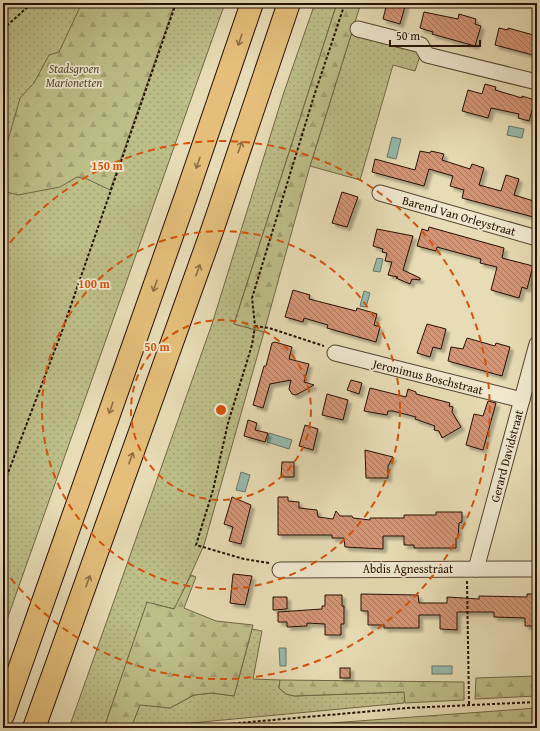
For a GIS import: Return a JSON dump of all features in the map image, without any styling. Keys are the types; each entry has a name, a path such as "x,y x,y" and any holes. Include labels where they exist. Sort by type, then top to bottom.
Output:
{"highway":[{"path":"3,715 184,203 252,3"},
{"path":"34,728 75,618 213,228 289,3"},
{"path":"48,728 75,618"}],"street":[{"path":"358,29 421,45 427,55 537,82"},
{"name":"Barend Van Orleystraat","path":"380,194 537,238"},
{"name":"Gerard Davidstraat","path":"471,569 522,400 537,344"},
{"name":"Jeronimus Boschstraat","path":"335,353 522,400"},
{"name":"Abdis Agnesstraat","path":"280,570 537,568"}],"path":[{"path":"3,29 32,3"},
{"path":"3,486 61,334 176,3"},
{"path":"280,570 278,565 244,559 196,545 214,490 228,423 252,345 255,326 252,298 314,96 345,3"},
{"path":"255,326 269,328 331,348 335,353"},
{"path":"469,704 471,569"},
{"path":"183,728 469,704 537,702"}],"green space":[{"name":"Stadsgroen Marionetten","path":"3,3 225,3 3,631"},
{"name":"Stadsgroen Marionetten","path":"89,3 175,3 110,190 87,179 77,177 60,187 18,195 7,192 3,182 3,158 20,98 34,83 49,55 59,52 80,7"},
{"path":"315,3 337,3 234,324 264,332 204,545 175,609 147,603 104,728 69,728 212,324 283,95"},
{"path":"337,3 361,3 310,166 264,332 234,324"},
{"path":"352,32 422,50 415,71 393,65 360,180 310,166"},
{"path":"191,575 196,577 184,608 216,621 253,625 234,696 212,693 194,695 170,708 140,705 131,728 104,728 147,602 174,609"},
{"path":"252,629 262,631 253,679 280,680 279,688 286,694 294,696 405,692 404,703 170,725 154,728 131,728 140,704 170,708 194,695 212,693 234,696"},
{"path":"537,676 537,696 475,699 476,678"},
{"path":"280,680 464,682 464,700 405,703 404,692 294,696 286,694 279,688"},
{"path":"537,708 537,728 262,728"}],"water":[{"path":"509,126 524,129 522,138 507,135"},
{"path":"392,137 401,139 396,159 387,157"},
{"path":"377,258 383,259 380,272 373,271"},
{"path":"364,291 370,293 366,307 360,306"},
{"path":"269,433 292,440 289,449 267,442"},
{"path":"241,472 250,475 245,492 236,490"},
{"path":"279,648 286,648 286,666 280,666"},
{"path":"432,666 452,666 452,674 432,674"}],"building":[{"path":"387,3 406,3 400,24 383,19"},
{"path":"424,12 458,19 459,14 476,19 475,24 481,26 475,46 432,34 433,32 420,28"},
{"path":"499,28 508,30 508,28 537,36 537,56 495,45"},
{"path":"485,84 496,87 495,90 522,98 522,96 535,100 529,121 518,118 519,114 491,108 488,118 462,111 468,90 482,94"},
{"path":"420,151 430,153 431,151 444,154 442,160 470,169 472,164 484,168 479,185 501,191 506,175 519,179 514,195 537,202 537,218 462,198 464,190 450,186 453,176 429,169 424,186 372,172 375,159 415,170"},
{"path":"342,192 358,197 347,227 332,223"},
{"path":"429,227 504,248 502,258 533,266 527,289 522,287 519,298 491,290 497,267 480,263 481,259 437,247 436,251 417,246 422,229 428,231"},
{"path":"377,229 413,236 403,270 420,278 420,280 412,279 410,284 396,278 398,277 388,275 392,262 385,261 387,253 382,252 383,249 373,246"},
{"path":"293,290 310,295 309,299 356,311 357,308 377,314 374,325 380,327 376,342 327,328 328,325 304,318 303,322 285,317"},
{"path":"427,324 446,329 441,349 433,347 430,357 417,353"},
{"path":"467,338 495,346 496,343 510,347 502,376 448,361 451,347 463,349"},
{"path":"275,342 292,347 289,359 309,364 304,382 314,385 296,395 292,394 289,389 291,380 270,384 263,408 253,405 272,343"},
{"path":"351,380 362,383 359,394 347,390"},
{"path":"370,388 406,397 408,389 416,392 416,394 450,403 449,406 453,407 452,412 461,427 442,438 439,431 434,430 435,426 415,419 416,417 393,411 388,411 387,415 364,411"},
{"path":"327,394 348,400 343,420 322,415"},
{"path":"488,401 496,403 483,450 466,445 474,414 483,416"},
{"path":"248,420 257,423 255,430 268,433 265,442 244,436"},
{"path":"305,425 318,429 313,450 299,446"},
{"path":"365,450 393,457 388,466 388,478 366,478"},
{"path":"282,462 294,462 294,477 281,477"},
{"path":"232,497 251,505 241,544 229,541 233,527 224,524"},
{"path":"278,497 288,497 288,501 299,502 299,508 317,510 318,517 333,519 336,511 340,516 352,516 353,518 370,520 370,518 404,518 404,515 436,515 436,512 462,512 462,522 459,523 456,548 414,548 414,545 404,545 404,536 383,536 383,549 345,547 344,538 332,538 332,535 278,535"},
{"path":"233,574 252,576 245,605 230,603"},
{"path":"361,594 418,595 419,603 447,603 447,597 479,599 479,596 527,597 527,594 537,594 537,626 525,626 525,618 494,617 494,612 457,612 457,630 440,629 440,615 419,615 419,628 384,628 384,625 368,625 368,611 361,611"},
{"path":"325,595 342,595 342,606 344,606 344,624 341,624 341,635 325,635 325,624 307,623 307,626 287,627 287,622 278,622 278,612 322,609 322,606 325,606"},
{"path":"273,597 287,597 287,609 273,610"},
{"path":"340,668 350,668 350,678 340,678"}]}
